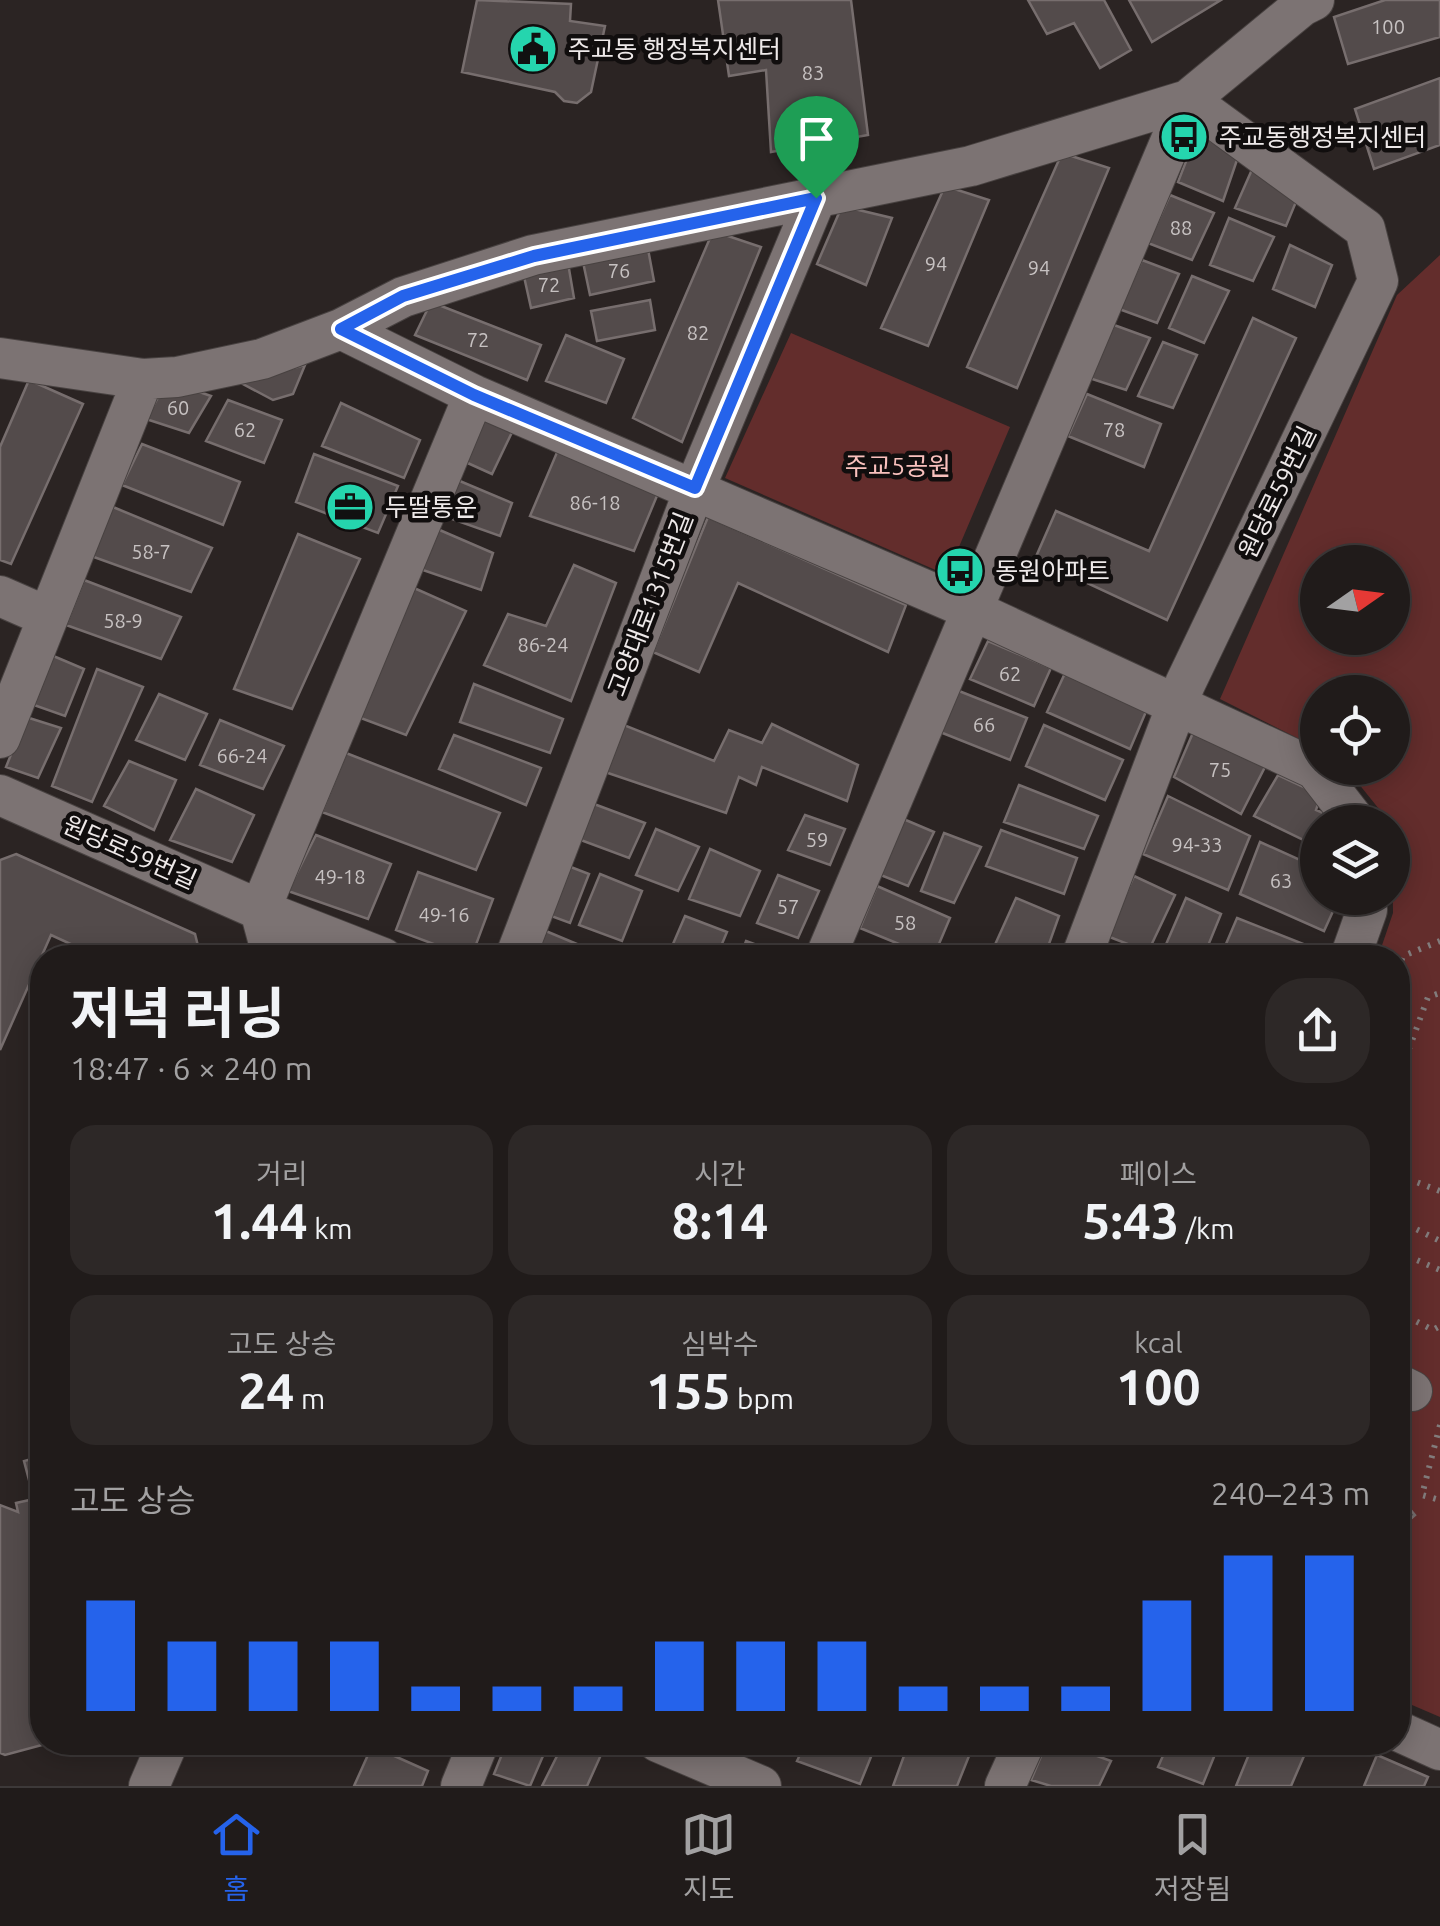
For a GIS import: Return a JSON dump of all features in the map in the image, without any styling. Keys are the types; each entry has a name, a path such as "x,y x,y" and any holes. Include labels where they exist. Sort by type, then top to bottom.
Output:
{"street":[{"path":"0,358 143,379 177,377 262,359 341,329 403,296 534,256 970,166 1188,100 1314,0"},
{"path":"831,945 1188,100"},
{"name":"원당로59번길","path":"1085,945 1177,705 1378,280 1366,229 1188,100"},
{"name":"고양대로1315번길","path":"520,945 695,488 816,198"},
{"path":"341,329 474,395 974,610 1315,770 1343,805"},
{"path":"0,738 143,379"},
{"path":"270,945 260,910 474,395"},
{"path":"0,596 48,617"},
{"name":"원당로59번길","path":"0,795 260,910 350,945"},
{"path":"1355,945 1366,915"},
{"path":"1410,1736 1440,1750"},
{"path":"150,1786 163,1755"},
{"path":"461,1786 474,1755"},
{"path":"688,1755 761,1786"},
{"path":"1005,1786 1019,1755"}],"path":[{"path":"1410,954 1440,941"},
{"path":"1410,1046 1428,997 1440,993"},
{"path":"1410,1180 1440,1191"},
{"path":"1410,1226 1440,1241"},
{"path":"1410,1257 1440,1270"},
{"path":"1410,1318 1433,1330 1440,1326"},
{"path":"1440,1426 1422,1495 1440,1500"}],"green space":[{"path":"1440,255 1440,1717 1410,1704 1410,945 1382,945 1392,915 1410,915 1410,805 1376,805 1360,785 1410,785 1410,675 1300,675 1300,739 1220,699 1397,295"},
{"name":"주교5공원","path":"791,333 1010,427 947,575 725,478"}],"building":[{"name":"주교동 행정복지센터","path":"477,0 571,4 570,21 605,26 591,92 577,103 564,101 555,92 462,72"},
{"path":"718,0 851,0 868,135 771,152 766,70 729,76"},
{"path":"1028,0 1104,0 1131,50 1100,68 1074,23 1047,34"},
{"path":"1129,0 1221,0 1152,42"},
{"path":"1385,0 1440,0 1440,37 1348,64 1334,17"},
{"path":"1440,78 1440,145 1374,169 1355,109"},
{"path":"1197,133 1238,157 1223,201 1178,182"},
{"path":"1062,153 1109,168 1017,388 967,367"},
{"path":"1254,165 1298,197 1286,226 1235,208"},
{"path":"945,186 989,200 928,346 881,328"},
{"path":"1170,195 1214,213 1192,260 1148,243"},
{"path":"842,206 892,218 866,285 817,264"},
{"path":"1229,218 1274,237 1253,281 1210,265"},
{"path":"713,231 761,247 682,442 633,418"},
{"path":"1290,245 1332,265 1315,307 1273,289"},
{"path":"648,249 654,281 590,295 583,262"},
{"path":"1142,260 1179,274 1157,323 1119,309"},
{"path":"568,263 574,298 531,308 523,272"},
{"path":"1192,276 1229,291 1204,343 1169,328"},
{"path":"650,300 655,330 597,341 591,311"},
{"path":"431,302 541,345 527,380 415,335"},
{"path":"1253,318 1296,338 1167,620 1035,559 1056,511 1149,551"},
{"path":"1114,325 1150,338 1126,390 1089,378"},
{"path":"566,335 624,359 606,403 546,381"},
{"path":"1163,342 1197,355 1173,408 1138,396"},
{"path":"305,365 293,394 273,400 239,382"},
{"path":"29,380 83,404 11,564 0,560 0,447"},
{"path":"185,387 211,396 189,433 146,419 160,394"},
{"path":"1087,394 1161,424 1144,467 1068,436"},
{"path":"228,400 282,420 264,463 206,441"},
{"path":"341,403 420,440 404,478 322,446"},
{"path":"481,413 514,428 492,474 461,460"},
{"path":"142,444 240,482 223,525 122,485"},
{"path":"558,450 659,491 634,551 530,516"},
{"path":"314,454 398,486 378,533 296,502"},
{"path":"455,479 512,503 500,536 438,514"},
{"path":"113,507 212,548 191,592 91,556"},
{"path":"708,517 906,605 888,652 738,583 699,672 653,652"},
{"path":"435,528 493,553 481,590 417,568"},
{"path":"298,534 360,559 292,709 234,689"},
{"path":"574,565 616,583 571,701 484,665 508,614 546,626"},
{"path":"84,580 181,617 161,659 66,625"},
{"path":"414,588 466,611 406,735 358,717"},
{"path":"988,641 1051,668 1034,706 970,679"},
{"path":"51,655 84,669 65,716 31,704"},
{"path":"97,669 143,687 92,802 52,786"},
{"path":"1066,671 1148,707 1130,749 1047,712"},
{"path":"474,684 563,719 550,753 460,722"},
{"path":"959,691 1027,718 1010,760 940,732"},
{"path":"159,694 207,714 185,760 136,740"},
{"path":"26,717 61,728 38,778 6,767"},
{"path":"220,720 284,746 263,789 200,765"},
{"path":"772,724 858,765 847,801 762,767 756,785 739,777 726,813 602,771 624,725 714,761 729,730 762,743"},
{"path":"1044,725 1123,760 1105,800 1026,766"},
{"path":"1195,728 1267,763 1241,814 1174,777"},
{"path":"454,735 541,768 526,805 439,769"},
{"path":"346,753 500,813 476,870 322,812"},
{"path":"129,761 176,780 154,830 104,806"},
{"path":"1278,775 1321,795 1318,805 1300,805 1300,838 1254,816"},
{"path":"1019,785 1098,816 1084,849 1004,822"},
{"path":"196,789 254,815 232,862 170,840"},
{"path":"1168,796 1250,836 1228,890 1143,854"},
{"path":"594,804 645,823 629,858 578,839"},
{"path":"805,815 845,829 830,865 788,850"},
{"path":"901,818 934,832 908,886 878,874"},
{"path":"656,829 699,847 678,891 636,875"},
{"path":"1001,830 1077,858 1064,894 986,866"},
{"path":"944,833 981,847 954,903 921,891"},
{"path":"316,835 391,864 368,919 288,891"},
{"path":"1260,842 1300,860 1300,915 1331,915 1324,931 1240,894"},
{"path":"710,849 760,871 740,916 689,899"},
{"path":"16,854 195,934 198,945 73,945 51,935 47,945 30,945 30,982 0,1050 0,860"},
{"path":"563,864 589,874 570,923 543,913"},
{"path":"418,872 493,899 476,945 436,945 396,930"},
{"path":"600,874 642,891 622,941 579,925"},
{"path":"778,875 819,891 798,938 757,923"},
{"path":"1134,876 1175,895 1151,945 1130,945 1107,936"},
{"path":"877,886 950,918 939,945 901,945 860,928"},
{"path":"1016,898 1059,916 1049,945 995,945"},
{"path":"1186,898 1221,914 1208,945 1166,945"},
{"path":"685,916 727,932 722,945 673,945"},
{"path":"1237,918 1306,945 1226,945"},
{"path":"541,929 579,945 534,945"},
{"path":"30,1459 30,1484 24,1461"},
{"path":"30,1500 30,1748 5,1755 0,1753 0,1505 18,1512 16,1503"},
{"path":"368,1755 392,1755 428,1771 422,1786 354,1786"},
{"path":"502,1755 543,1755 530,1786 494,1774"},
{"path":"558,1755 601,1755 587,1786 542,1786"},
{"path":"800,1755 872,1755 860,1784 797,1761"},
{"path":"904,1755 969,1755 957,1786 893,1786"},
{"path":"1042,1755 1095,1755 1111,1761 1099,1786 1051,1786 1031,1780"},
{"path":"1163,1755 1215,1755 1203,1784 1158,1767"},
{"path":"1249,1755 1304,1755 1291,1786 1236,1786"},
{"path":"1377,1755 1428,1777 1424,1786 1364,1786"}],"place":[{"name":"주교동 행정복지센터","path":"533,49"},
{"name":"주교동행정복지센터","path":"1184,137"},
{"name":"두딸통운","path":"350,507"},
{"name":"동원아파트","path":"960,571"}],"route":[{"path":"816,198 695,488 474,395 341,329 403,296 534,256 816,198"}]}
